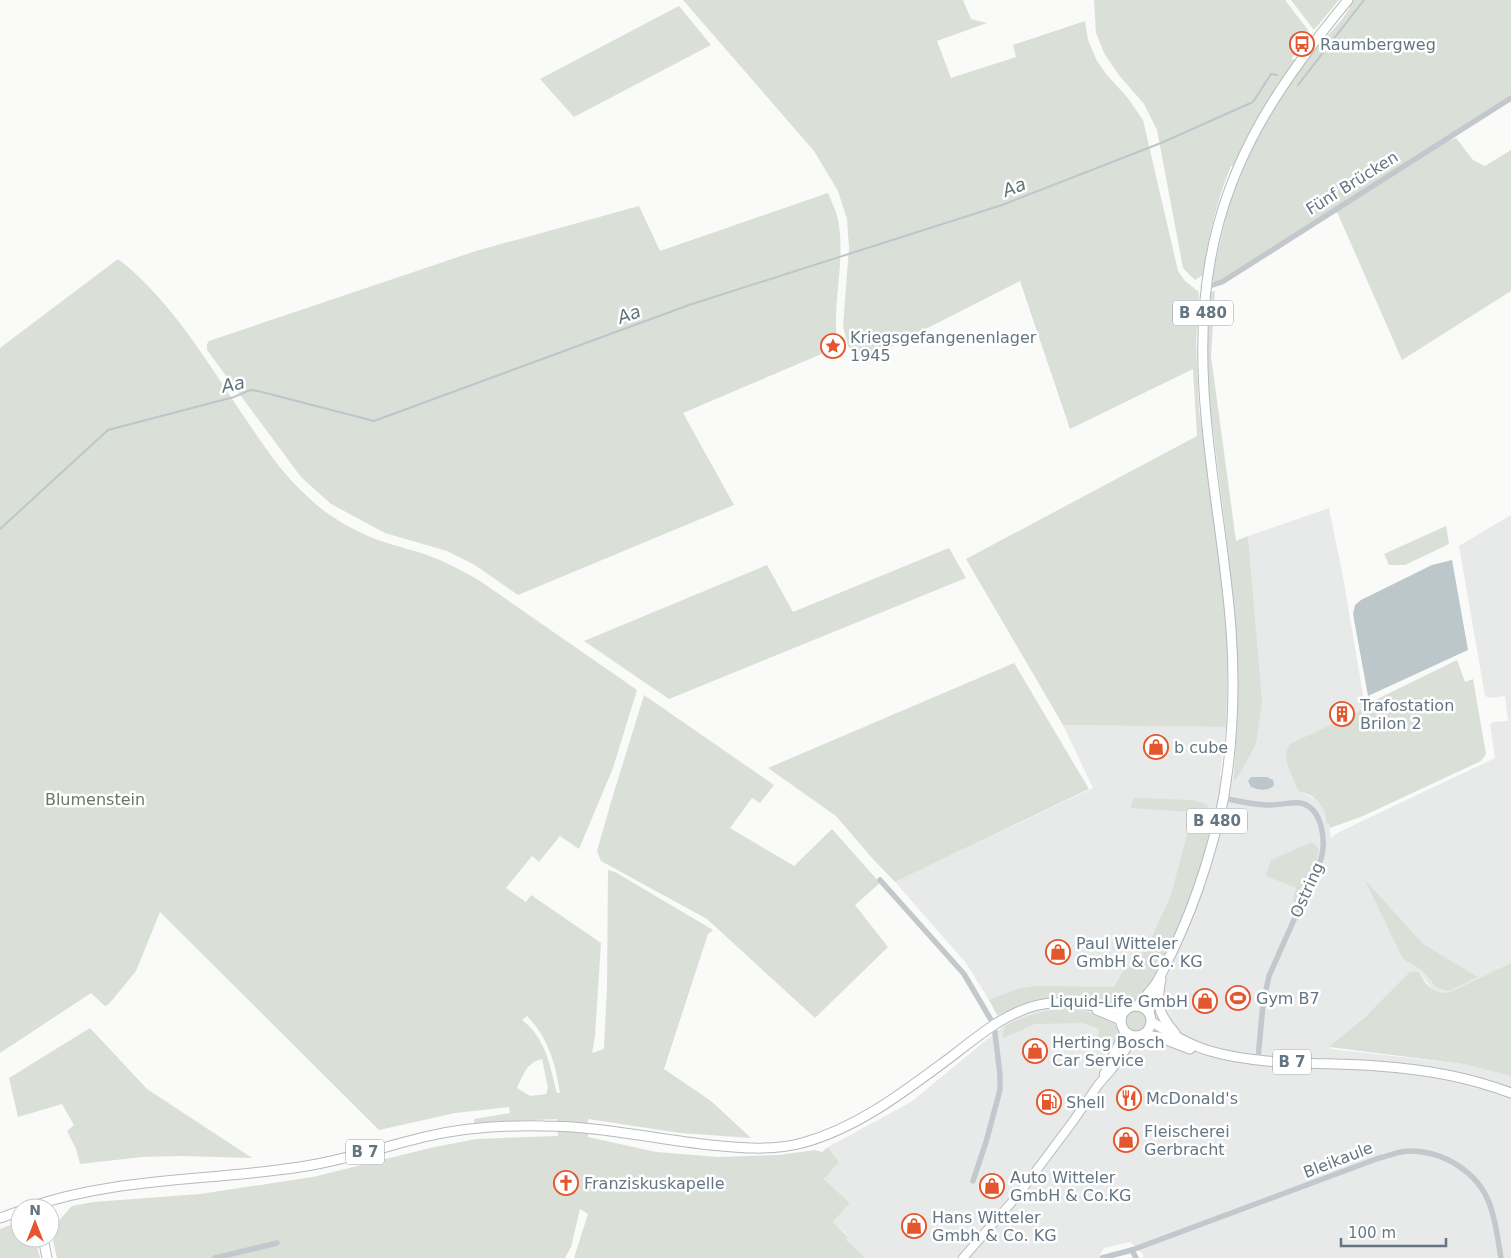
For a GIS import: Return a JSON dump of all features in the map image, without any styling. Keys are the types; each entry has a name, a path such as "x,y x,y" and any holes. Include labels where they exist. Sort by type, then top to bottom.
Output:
{"main road":[{"name":"B 480","path":"1149,1012 1155,985 1184,927 1199,886 1224,798 1230,751 1233,662 1223,556 1203,400 1203,316 1210,261 1220,218 1241,160 1253,134 1290,73 1348,0"},
{"path":"1162,971 1158,994 1159,1009 1165,1021 1180,1039"},
{"name":"B 480","path":"1137,1006 1155,985"},
{"name":"B 7","path":"60,1198 105,1188 266,1172 305,1166 427,1136 477,1128 544,1126 579,1128 734,1148 766,1148 801,1143 837,1130 875,1111 994,1025 1034,1006 1059,1003 1126,1010 1137,1006"},
{"name":"B 7","path":"1087,1006 1121,1020"},
{"path":"1137,1006 1149,1012 1152,1022 1150,1028 1141,1036"},
{"path":"1125,1031 1121,1020 1126,1010"},
{"name":"B 7","path":"1152,1022 1180,1039 1209,1051"},
{"name":"B 7","path":"1125,1031 1131,1036 1159,1037 1192,1049 1235,1057 1409,1069 1450,1076 1511,1093"}],"street":[{"name":"Fünf Brücken","path":"1206,287 1222,282 1511,98"},
{"name":"Ostring","path":"1224,798 1263,805 1305,804 1316,815 1324,835 1324,848 1321,859 1273,964 1266,984 1258,1059"},
{"path":"880,880 964,974 994,1025 1000,1090 973,1182"},
{"path":"964,1258 1018,1195 1078,1115 1098,1084 1125,1031"},
{"path":"1098,1084 1112,1069 1129,1045 1141,1036"},
{"name":"Bleikaule","path":"1102,1258 1130,1251 1379,1158 1409,1151 1444,1158 1464,1169 1474,1178 1490,1203 1496,1225 1501,1258"},
{"path":"214,1258 277,1243"},
{"path":"1130,1251 1136,1258"}],"shaded area":[{"path":"1329,508 1365,706 1354,714 1302,793 1315,799 1322,806 1329,824 1331,838 1339,832 1495,758 1490,724 1508,721 1505,696 1490,698 1485,696 1459,546 1511,515 1511,963 1448,993 1439,993 1432,989 1419,972 1329,1047 1331,1049 1463,1064 1511,1076 1511,1258 1143,1258 1143,1254 1130,1242 1104,1248 1098,1258 865,1258 845,1240 848,1236 833,1222 850,1203 824,1179 839,1162 828,1147 911,1102 1002,1027 994,1008 966,963 895,882 1093,788 1063,725 1226,727 1220,776 1236,780 1256,742 1258,723 1256,634 1248,536"},
{"path":"1452,560 1468,650 1368,696 1353,614 1355,605 1361,600 1432,565"},
{"path":"1251,777 1267,777 1273,780 1274,785 1266,790 1251,787 1248,781"}],"green space":[{"path":"683,0 963,0 971,19 987,23 937,41 951,78 1016,57 1013,45 1085,21 1088,40 1097,61 1127,97 1143,120 1178,271 1185,281 1199,292 1196,343 1199,409 1220,562 1226,628 1228,665 1226,727 1063,725 966,559 1197,436 1193,369 1070,429 1020,281 857,364 848,346 843,326 849,248 847,219 838,191 814,151"},
{"path":"1094,0 1285,0 1308,30 1310,37 1291,59 1304,61 1344,17 1353,0 1511,0 1511,95 1437,144 1456,138 1473,160 1485,166 1511,150 1511,291 1402,360 1338,214 1333,209 1216,283 1211,279 1228,208 1242,168 1231,166 1221,192 1214,219 1203,275 1195,280 1183,268 1157,130 1144,104 1118,74 1104,53 1096,33"},
{"path":"1291,0 1339,0 1314,30"},
{"path":"679,6 711,45 574,117 540,79"},
{"path":"828,193 837,217 840,241 836,317 838,347 683,413 734,505 518,595 475,565 447,551 385,533 331,504 301,477 207,350 209,341 476,251 639,206 660,251"},
{"name":"Blumenstein","path":"118,259 172,313 188,333 274,459 290,479 321,509 368,536 434,558 480,581 637,690 613,768 579,849 560,836 539,862 532,856 506,888 526,902 531,895 601,943 595,1036 592,1053 604,1049 607,987 608,870 615,872 713,930 708,934 664,1069 711,1101 751,1138 680,1133 588,1119 588,1137 656,1152 718,1157 779,1155 815,1150 822,1152 828,1147 839,1162 824,1179 850,1203 833,1222 848,1237 846,1240 865,1258 574,1258 588,1214 580,1209 571,1247 565,1258 57,1258 55,1248 60,1248 60,1220 72,1206 93,1202 200,1194 313,1177 430,1148 476,1139 558,1136 557,1119 474,1123 474,1119 510,1113 509,1107 455,1113 379,1130 160,912 136,971 109,1004 105,1006 91,993 0,1053 0,348","holes":["527,1016 534,1024 550,1052 560,1093 557,1093 542,1044 537,1035 522,1020","542,1059 548,1088 546,1094 530,1096 517,1088 529,1066"]},
{"path":"1215,291 1211,356 1236,541 1248,536 1262,702 1256,744 1236,780 1233,779 1238,703 1236,647 1228,552 1207,380 1210,292"},
{"path":"1446,526 1449,544 1405,565 1389,565 1384,554"},
{"path":"949,548 966,578 669,699 584,641 767,565 793,612"},
{"path":"1457,660 1465,682 1473,679 1486,754 1481,761 1363,816 1330,828 1329,824 1326,823 1326,815 1320,803 1310,795 1298,790 1287,761 1287,749 1290,744 1354,714 1373,701"},
{"path":"1014,663 1089,789 895,882 836,816 768,768"},
{"path":"644,695 774,785 760,803 752,798 730,828 794,866 832,829 880,883 855,905 888,947 815,1018 707,919 601,861 597,851"},
{"path":"1134,798 1193,800 1206,804 1212,812 1200,869 1179,924 1148,988 1140,998 1128,1003 1058,996 1031,1002 997,1015 989,1000 1017,989 1035,986 1114,987 1123,971 1135,964 1152,937 1171,895 1193,812 1130,808"},
{"path":"1312,842 1319,849 1317,858 1296,902 1293,900 1296,888 1266,876 1271,860"},
{"path":"1365,880 1422,943 1477,977 1449,991 1437,988 1422,970 1403,959"},
{"path":"1511,963 1511,1076 1463,1064 1329,1047 1366,1016 1410,972 1419,972 1424,981 1434,990 1448,993"},
{"path":"1069,1008 1098,1014 1113,1021 1119,1033 1112,1047 1098,1039 1099,1029 1083,1023 1035,1024 1003,1038 1005,1026 1013,1022 1052,1010"},
{"path":"1137,1009 1146,1012 1149,1021 1146,1030 1137,1033 1128,1030 1125,1021 1128,1012"},
{"path":"90,1028 147,1089 252,1158 142,1157 80,1164 76,1149 67,1131 74,1125 62,1104 18,1117 9,1078"},
{"path":"10,1225 10,1248 38,1248 40,1258 0,1258 0,1229"}],"waterway":[{"name":"Aa","path":"1298,85 1364,0"},
{"name":"Aa","path":"0,529 108,430 234,397 250,390 374,421 689,305 1002,205 1161,143 1253,102 1271,74 1277,75"}],"place":[{"name":"Raumbergweg","path":"1302,44"},
{"name":"Kriegsgefangenenlager 1945","path":"833,346"},
{"name":"Trafostation Brilon 2","path":"1342,714"},
{"name":"b cube","path":"1156,747"},
{"name":"Paul Witteler GmbH & Co. KG","path":"1058,952"},
{"name":"Gym B7","path":"1238,998"},
{"name":"Liquid-Life GmbH","path":"1205,1001"},
{"name":"Herting Bosch Car Service","path":"1035,1051"},
{"name":"McDonald's","path":"1129,1098"},
{"name":"Shell","path":"1049,1102"},
{"name":"Fleischerei Gerbracht","path":"1126,1140"},
{"name":"Franziskuskapelle","path":"566,1183"},
{"name":"Auto Witteler GmbH & Co.KG","path":"992,1186"},
{"name":"Hans Witteler Gmbh & Co. KG","path":"914,1226"}]}
